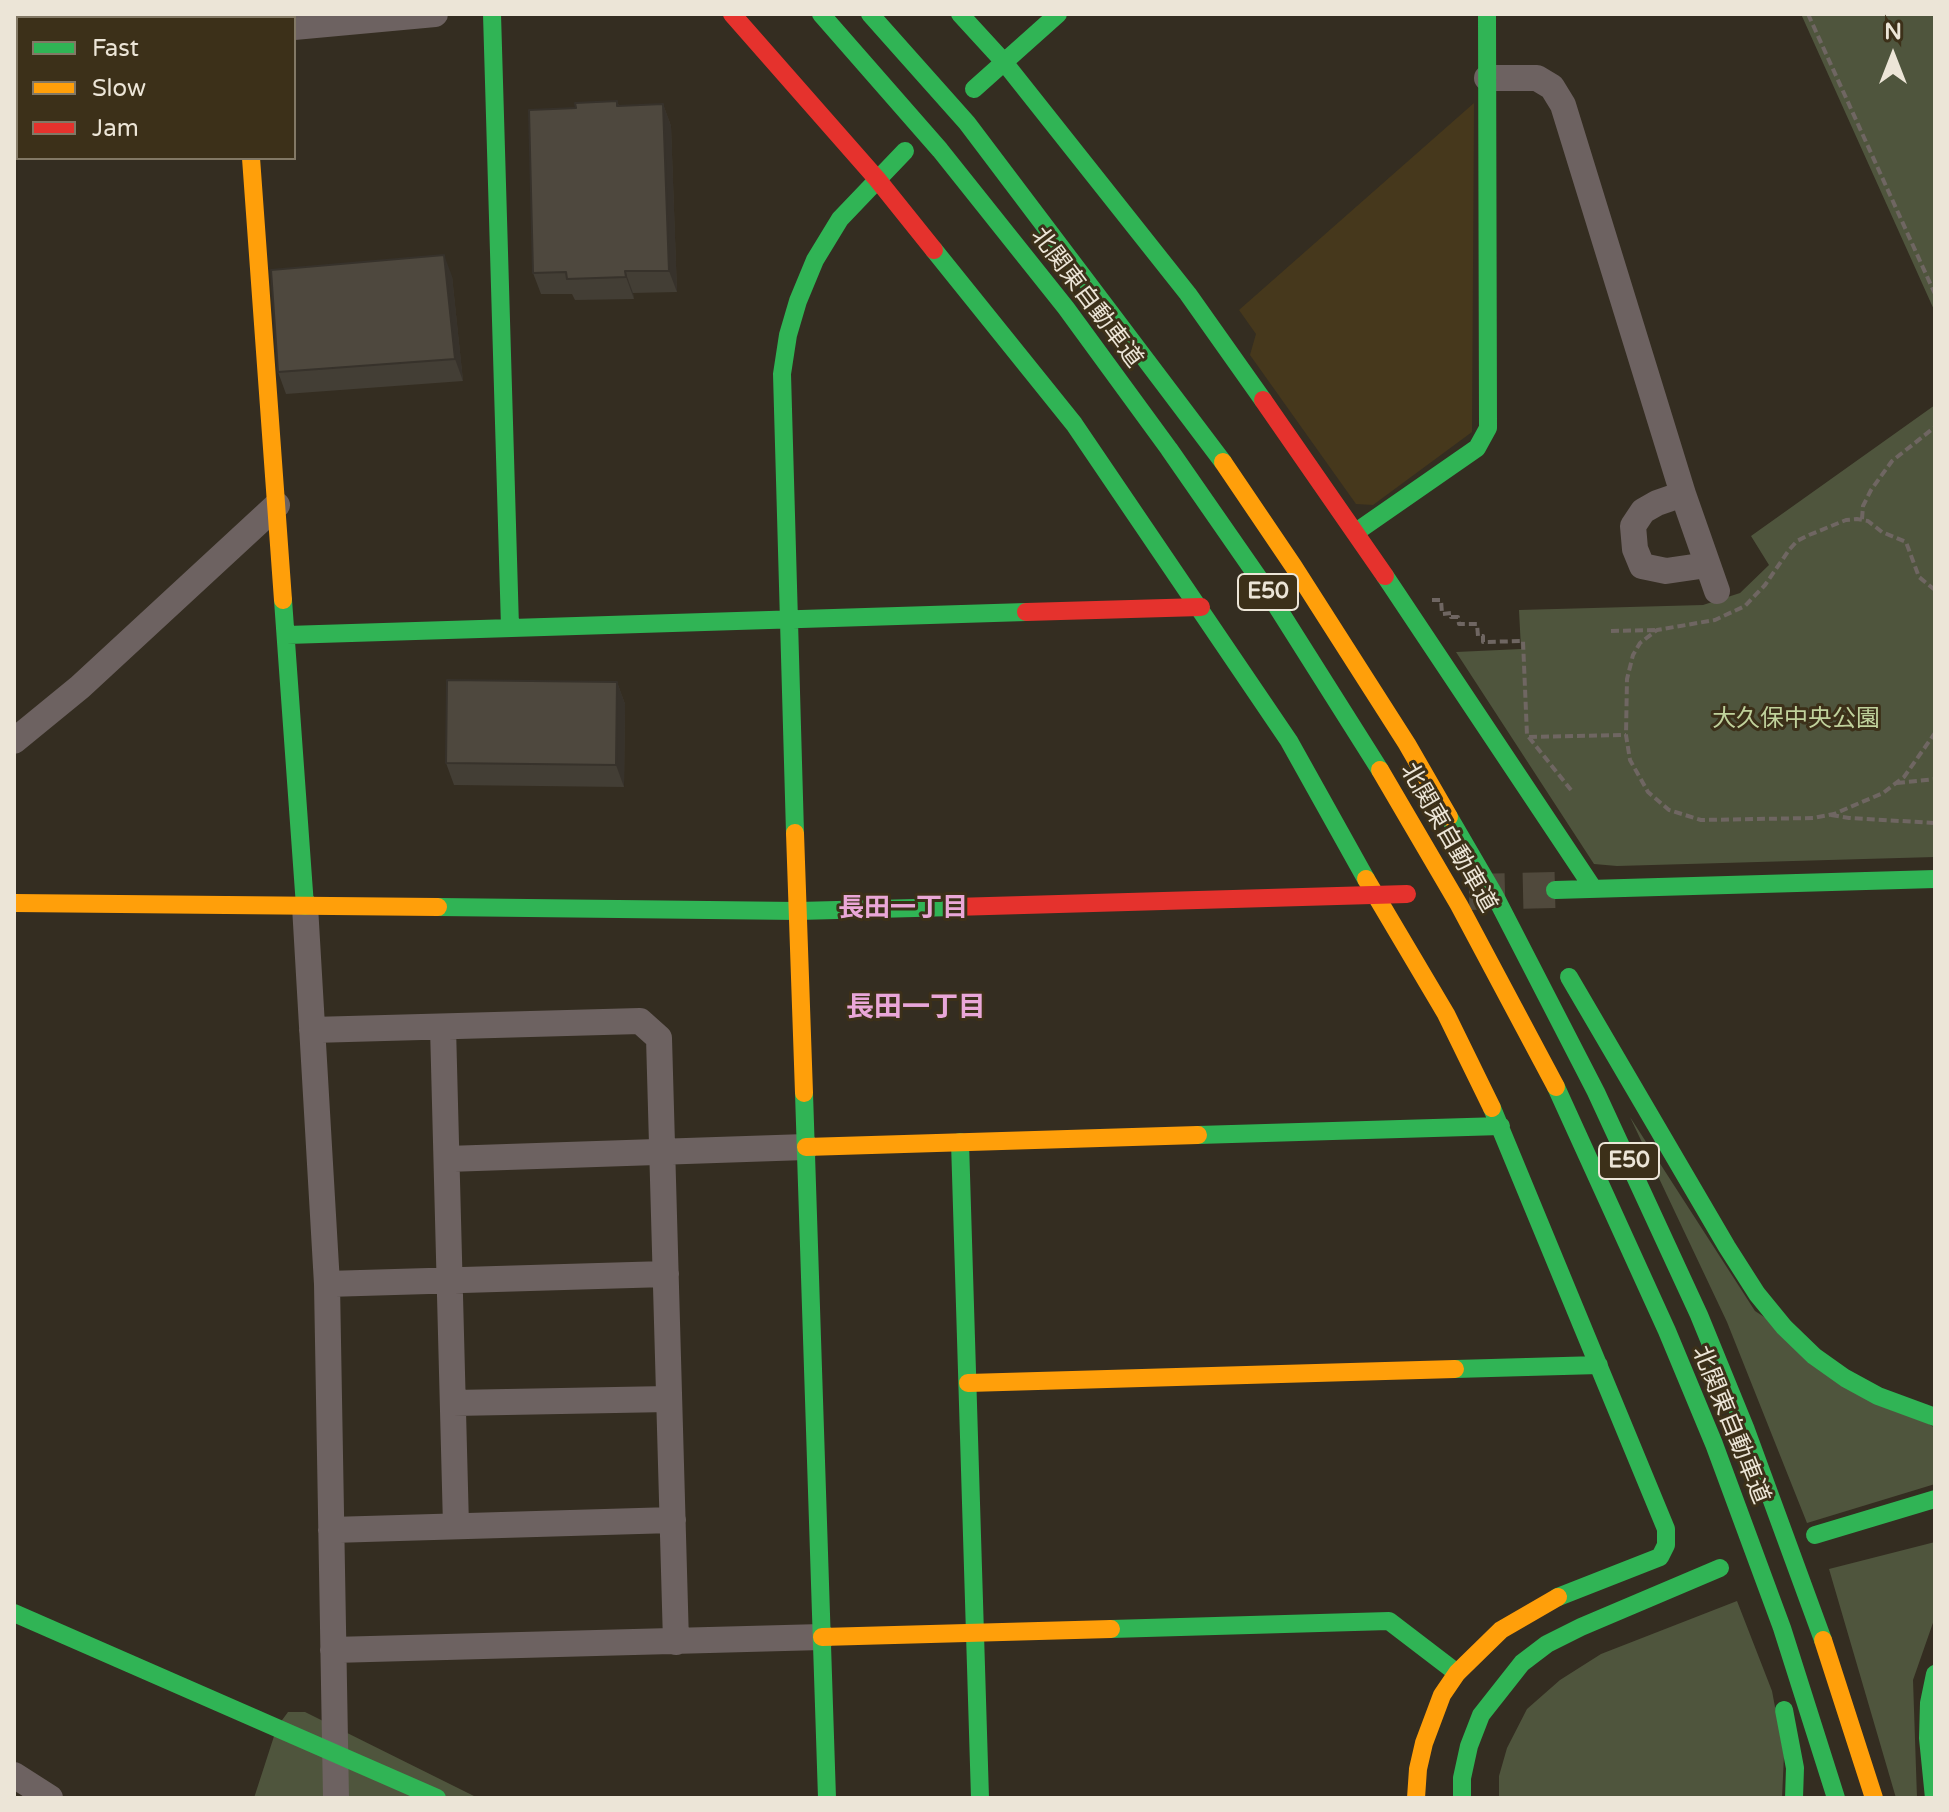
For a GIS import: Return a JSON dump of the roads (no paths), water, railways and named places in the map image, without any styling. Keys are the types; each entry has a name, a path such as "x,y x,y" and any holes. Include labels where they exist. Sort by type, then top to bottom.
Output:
{"main road":[{"path":"492,14 510,627"},
{"path":"732,14 877,179 1074,424 1289,741 1446,1014 1501,1126 1656,1501 1666,1529 1666,1545 1660,1557 1558,1597 1501,1630 1457,1673 1442,1695 1424,1743 1416,1798"},
{"name":"北関東自動車道","path":"821,14 940,150 1066,308 1262,583 1376,762 1459,905 1562,1098 1623,1230 1714,1444 1782,1628 1836,1798"},
{"name":"北関東自動車道","path":"870,14 967,123 1202,432 1294,567 1407,744 1495,896 1596,1092 1648,1202 1746,1430 1816,1618 1874,1798"},
{"path":"960,14 1004,62 1188,294 1356,532 1593,888"},
{"path":"974,89 1058,14"},
{"path":"1356,532 1477,448 1488,428 1487,14"},
{"path":"827,1798 782,374 788,335 815,260 840,219 905,151"},
{"path":"251,160 305,906"},
{"path":"1294,567 1422,737 1454,788"},
{"path":"287,635 1201,607"},
{"path":"1555,890 1935,879"},
{"path":"14,903 798,911 1407,894"},
{"path":"1557,958 1727,1247 1775,1316 1814,1356 1845,1378 1878,1396 1935,1417"},
{"path":"806,1147 1501,1126"},
{"path":"960,1142 980,1798"},
{"path":"1623,1230 1650,1338 1698,1447 1748,1589"},
{"path":"968,1383 1599,1365"},
{"path":"1815,1535 1935,1499"},
{"path":"1462,1798 1462,1778 1469,1746 1481,1715 1522,1663 1547,1644 1581,1627 1720,1568"},
{"path":"1598,1640 1668,1610"},
{"path":"14,1613 437,1798"},
{"path":"822,1637 1389,1621 1457,1673"},
{"path":"1934,1798 1928,1738 1929,1703 1935,1674"},
{"path":"1778,1686 1789,1726 1795,1768 1794,1798"}],"street":[{"path":"296,27 435,14"},
{"path":"1487,78 1537,78 1552,87 1563,105 1683,494 1717,591"},
{"path":"1683,494 1643,511 1633,526 1635,549 1642,566 1666,571 1707,565"},
{"path":"14,741 80,687 277,505"},
{"path":"305,906 327,1284 336,1798"},
{"path":"312,1030 640,1021 659,1038 676,1642"},
{"path":"443,1027 456,1526"},
{"path":"447,1159 806,1147"},
{"path":"327,1284 666,1274"},
{"path":"453,1403 669,1399"},
{"path":"331,1530 673,1520"},
{"path":"333,1650 822,1637"},
{"path":"14,1775 50,1798"}],"tunnel":[{"path":"1469,892 1555,890"}],"district":[{"name":"長田一丁目","path":"903,909"},
{"name":"長田一丁目","path":"916,1009"}],"park label":[{"name":"大久保中央公園","path":"1796,720"}]}
